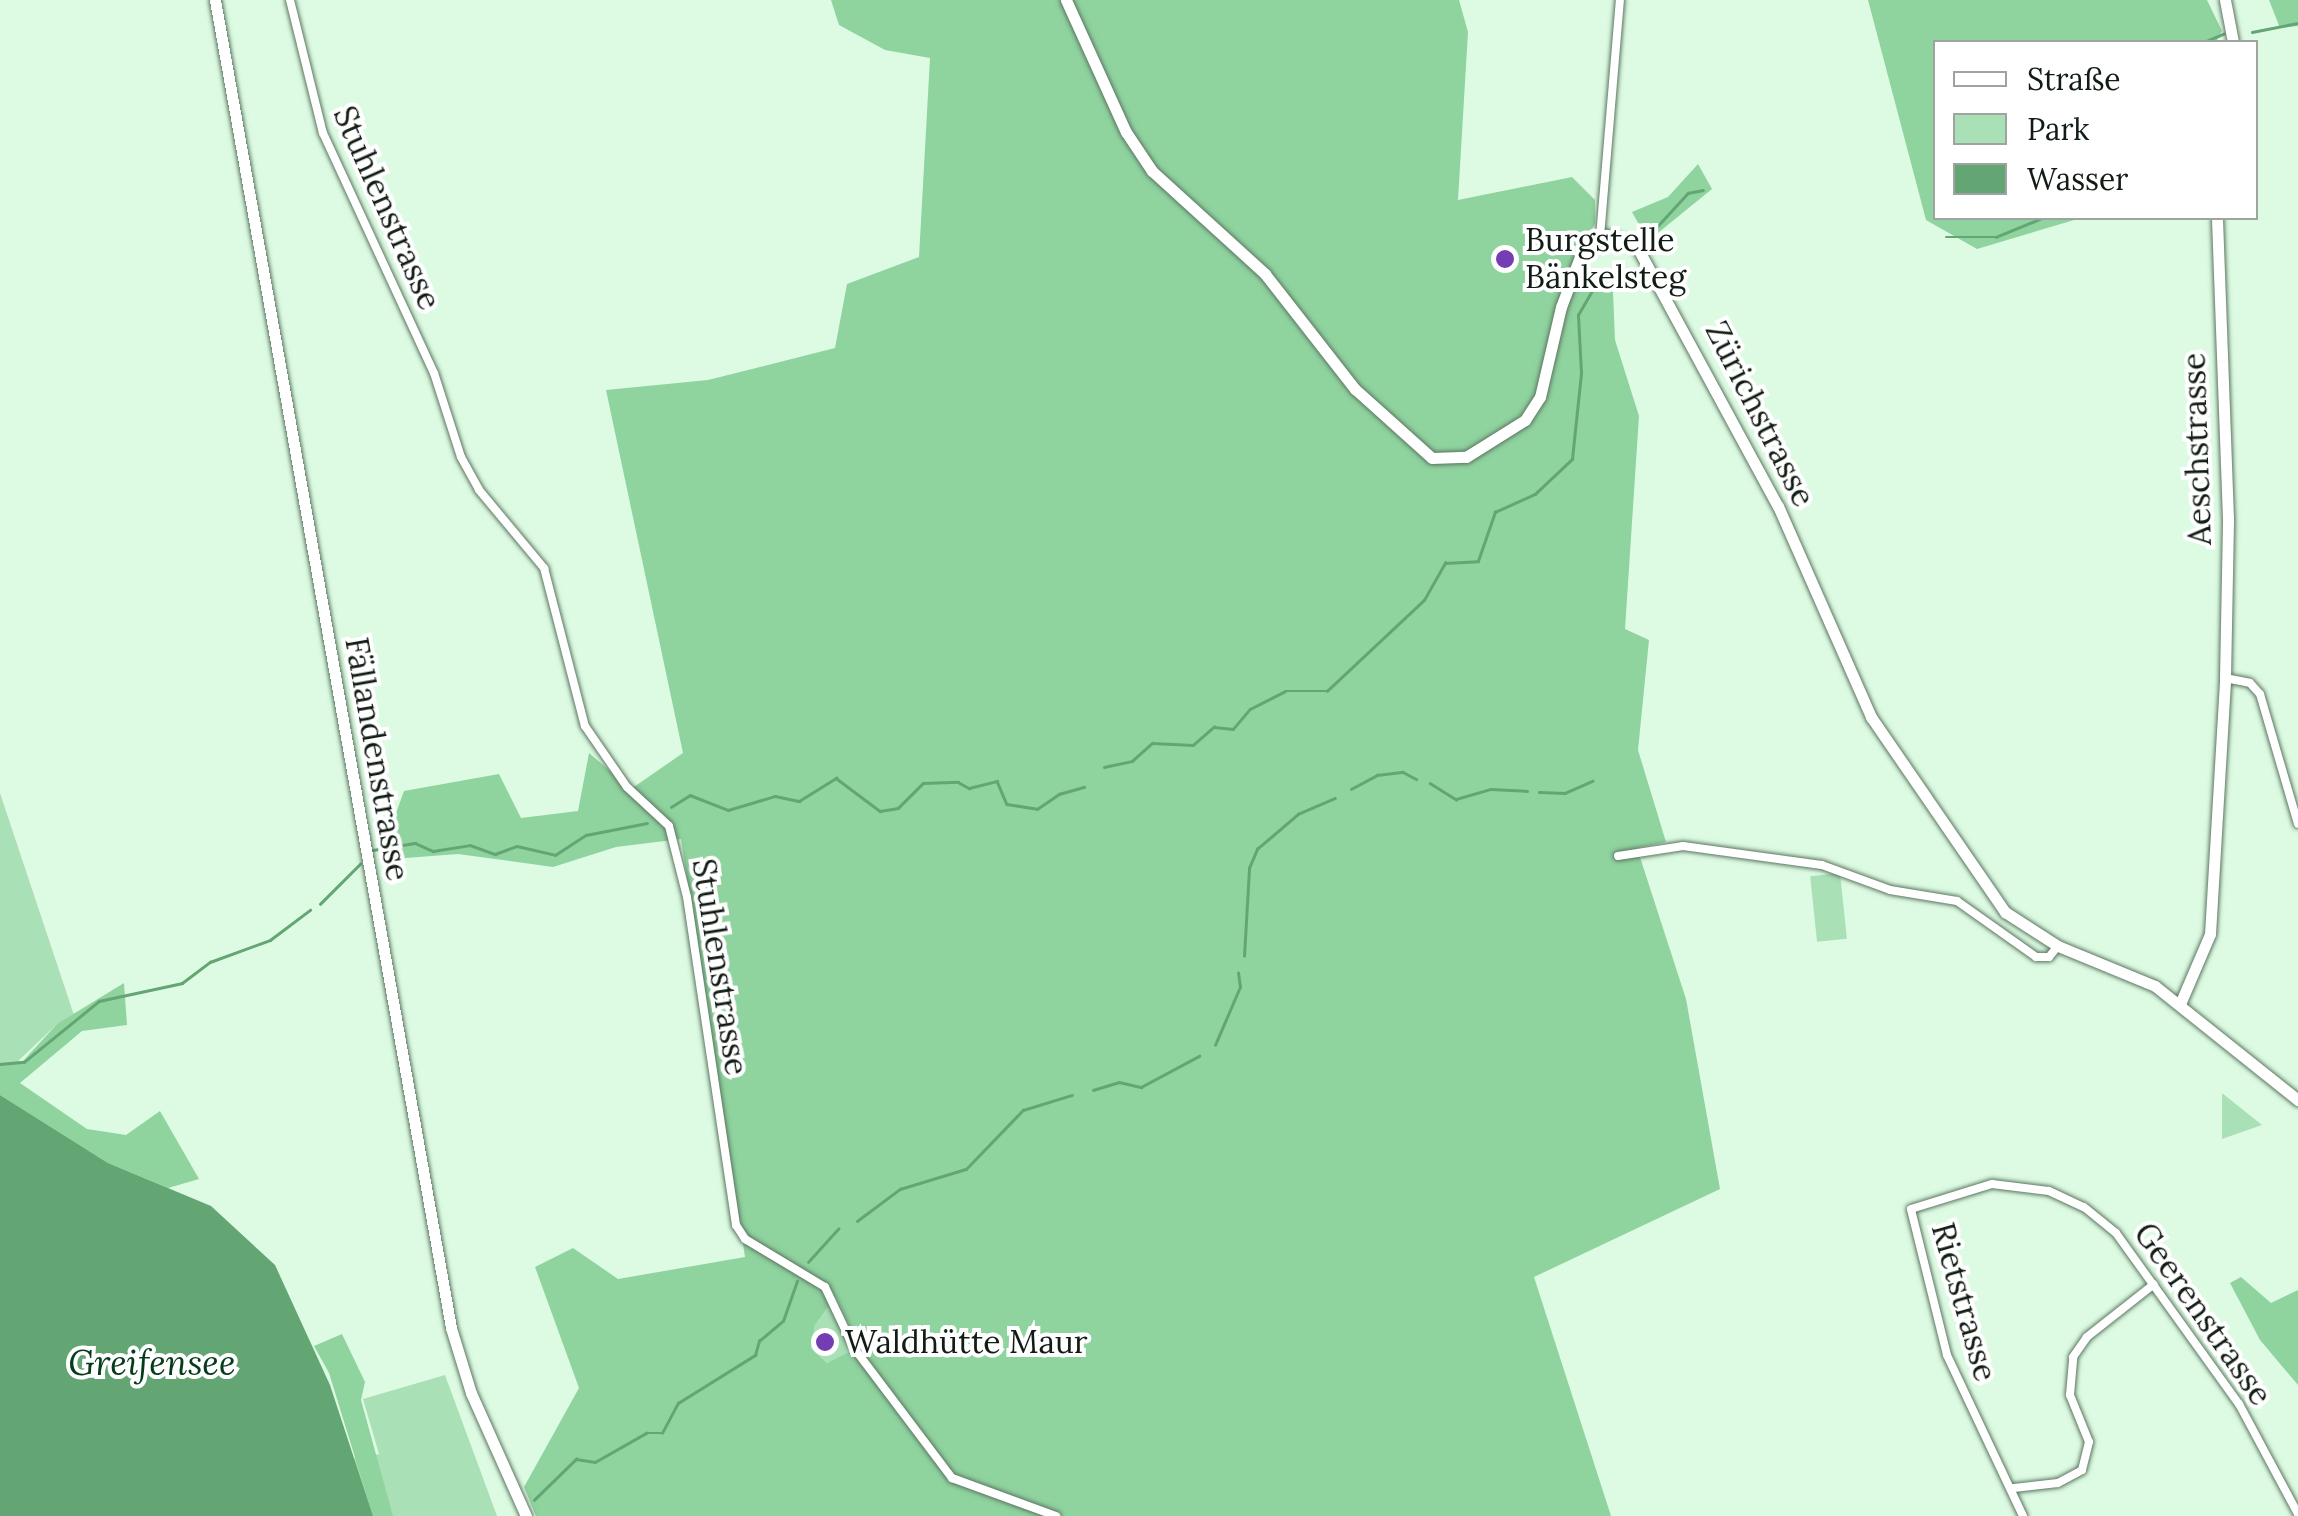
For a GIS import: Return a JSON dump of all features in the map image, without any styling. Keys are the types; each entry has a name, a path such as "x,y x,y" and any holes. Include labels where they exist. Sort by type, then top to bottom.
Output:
{"street":[{"name":"Fällandenstrasse","path":"215,0 452,1328 471,1393 526,1516"},
{"name":"Stuhlenstrasse","path":"290,0 324,134 434,373 461,457 479,490 544,568 585,726 627,787 669,826 687,897 736,1225 744,1239 825,1287 854,1348 952,1478 1056,1516"},
{"path":"1066,0 1126,132 1152,171 1265,274 1355,389 1432,458 1466,456 1525,420 1540,397 1561,307 1582,251 1600,237 1620,0"},
{"path":"2225,0 2233,40"},
{"name":"Aeschstrasse","path":"2180,1004 2210,934 2225,678 2228,520 2217,220"},
{"name":"Zürichstrasse","path":"1600,237 1636,246 1722,392 1885,741 2005,912 2058,946 2117,965 2180,1004 2298,1100"},
{"path":"2225,678 2250,684 2260,694 2298,824"},
{"path":"1618,856 1683,846 1822,865 1890,890 1957,901 2036,957 2049,957 2058,946"},
{"name":"Geerenstrasse","path":"1911,1209 1992,1184 2049,1190 2103,1221 2154,1284 2238,1404 2298,1514"},
{"name":"Rietstrasse","path":"1911,1209 1947,1354 2024,1516"},
{"path":"2014,1488 2064,1482 2082,1470 2089,1442 2070,1395 2073,1357 2087,1337 2154,1284"}],"green space":[{"path":"0,793 75,1018 57,1024 14,1065 0,1063"},
{"path":"1840,873 1847,939 1817,942 1810,876"},
{"path":"2222,1093 2262,1125 2222,1139"},
{"path":"837,1295 861,1348 827,1363 811,1348 815,1325"},
{"path":"445,1375 497,1516 371,1516 351,1459 379,1454 363,1399"}],"shaded area":[{"path":"831,0 1459,0 1468,32 1458,200 1572,177 1595,200 1595,223 1573,271 1604,269 1613,292 1615,340 1639,416 1625,629 1649,640 1638,750 1666,842 1637,848 1686,999 1720,1189 1534,1277 1611,1516 536,1516 524,1487 579,1388 535,1267 573,1248 618,1279 745,1257 681,839 616,847 553,867 458,854 379,860 404,791 499,774 521,818 578,811 589,753 631,789 683,753 606,390 708,380 835,348 847,284 919,257 930,58 885,50 839,25","holes":["836,1296 860,1347 827,1363 811,1348 815,1325"]},
{"path":"1868,0 2207,0 2222,31 2217,40 1933,40 1933,220 2074,220 1977,249 1926,220"},
{"path":"2269,0 2298,0 2298,26 2280,28"},
{"path":"1698,164 1712,189 1648,241 1632,212 1668,197"},
{"path":"124,983 127,1025 82,1031 20,1083 87,1129 126,1135 160,1111 199,1179 168,1188 108,1163 0,1095 0,1063 23,1061 57,1024"},
{"path":"2241,1277 2271,1303 2298,1290 2298,1385 2260,1340 2230,1283"},
{"path":"342,1334 365,1382 361,1400 393,1516 373,1516 329,1373 314,1346"}],"water":[{"name":"Greifensee","path":"0,1095 108,1163 211,1206 275,1265 330,1385 373,1516 0,1516"}],"waterway":[{"path":"2252,32 2298,23"},
{"path":"2209,40 2223,34"},
{"path":"1652,232 1688,193 1703,190"},
{"path":"1946,237 1996,237 2037,220"},
{"path":"1104,767 1132,761 1152,743 1193,745 1214,727 1233,729 1250,709 1285,691 1327,691 1424,600 1445,563 1478,561 1495,512 1535,494 1572,459 1581,373 1578,315 1596,284"},
{"path":"1351,789 1377,775 1403,772 1416,779"},
{"path":"671,807 690,795 728,810 775,796 799,801 836,778 880,811 898,808 923,783 958,782 969,788 997,781 1007,804 1037,809 1059,794 1084,787"},
{"path":"1539,792 1565,793 1592,781"},
{"path":"1430,783 1456,799 1491,789 1527,791"},
{"path":"1244,956 1249,868 1257,849 1298,814 1335,798"},
{"path":"373,850 415,843 433,851 470,845 495,854 517,846 555,855 586,835 647,823"},
{"path":"320,904 360,864"},
{"path":"0,1064 24,1062 99,1001 182,983 210,962 270,940 310,910"},
{"path":"1215,1045 1240,987 1238,973"},
{"path":"1093,1090 1119,1082 1141,1087 1199,1056"},
{"path":"857,1221 900,1189 966,1169 1023,1110 1072,1095"},
{"path":"808,1262 838,1229"},
{"path":"534,1500 576,1459 595,1462 646,1433 662,1433 678,1403 755,1355 759,1341 783,1321 797,1281"}],"place":[{"name":"Burgstelle Bänkelsteg","path":"1505,259"},
{"name":"Waldhütte Maur","path":"825,1342"}]}
